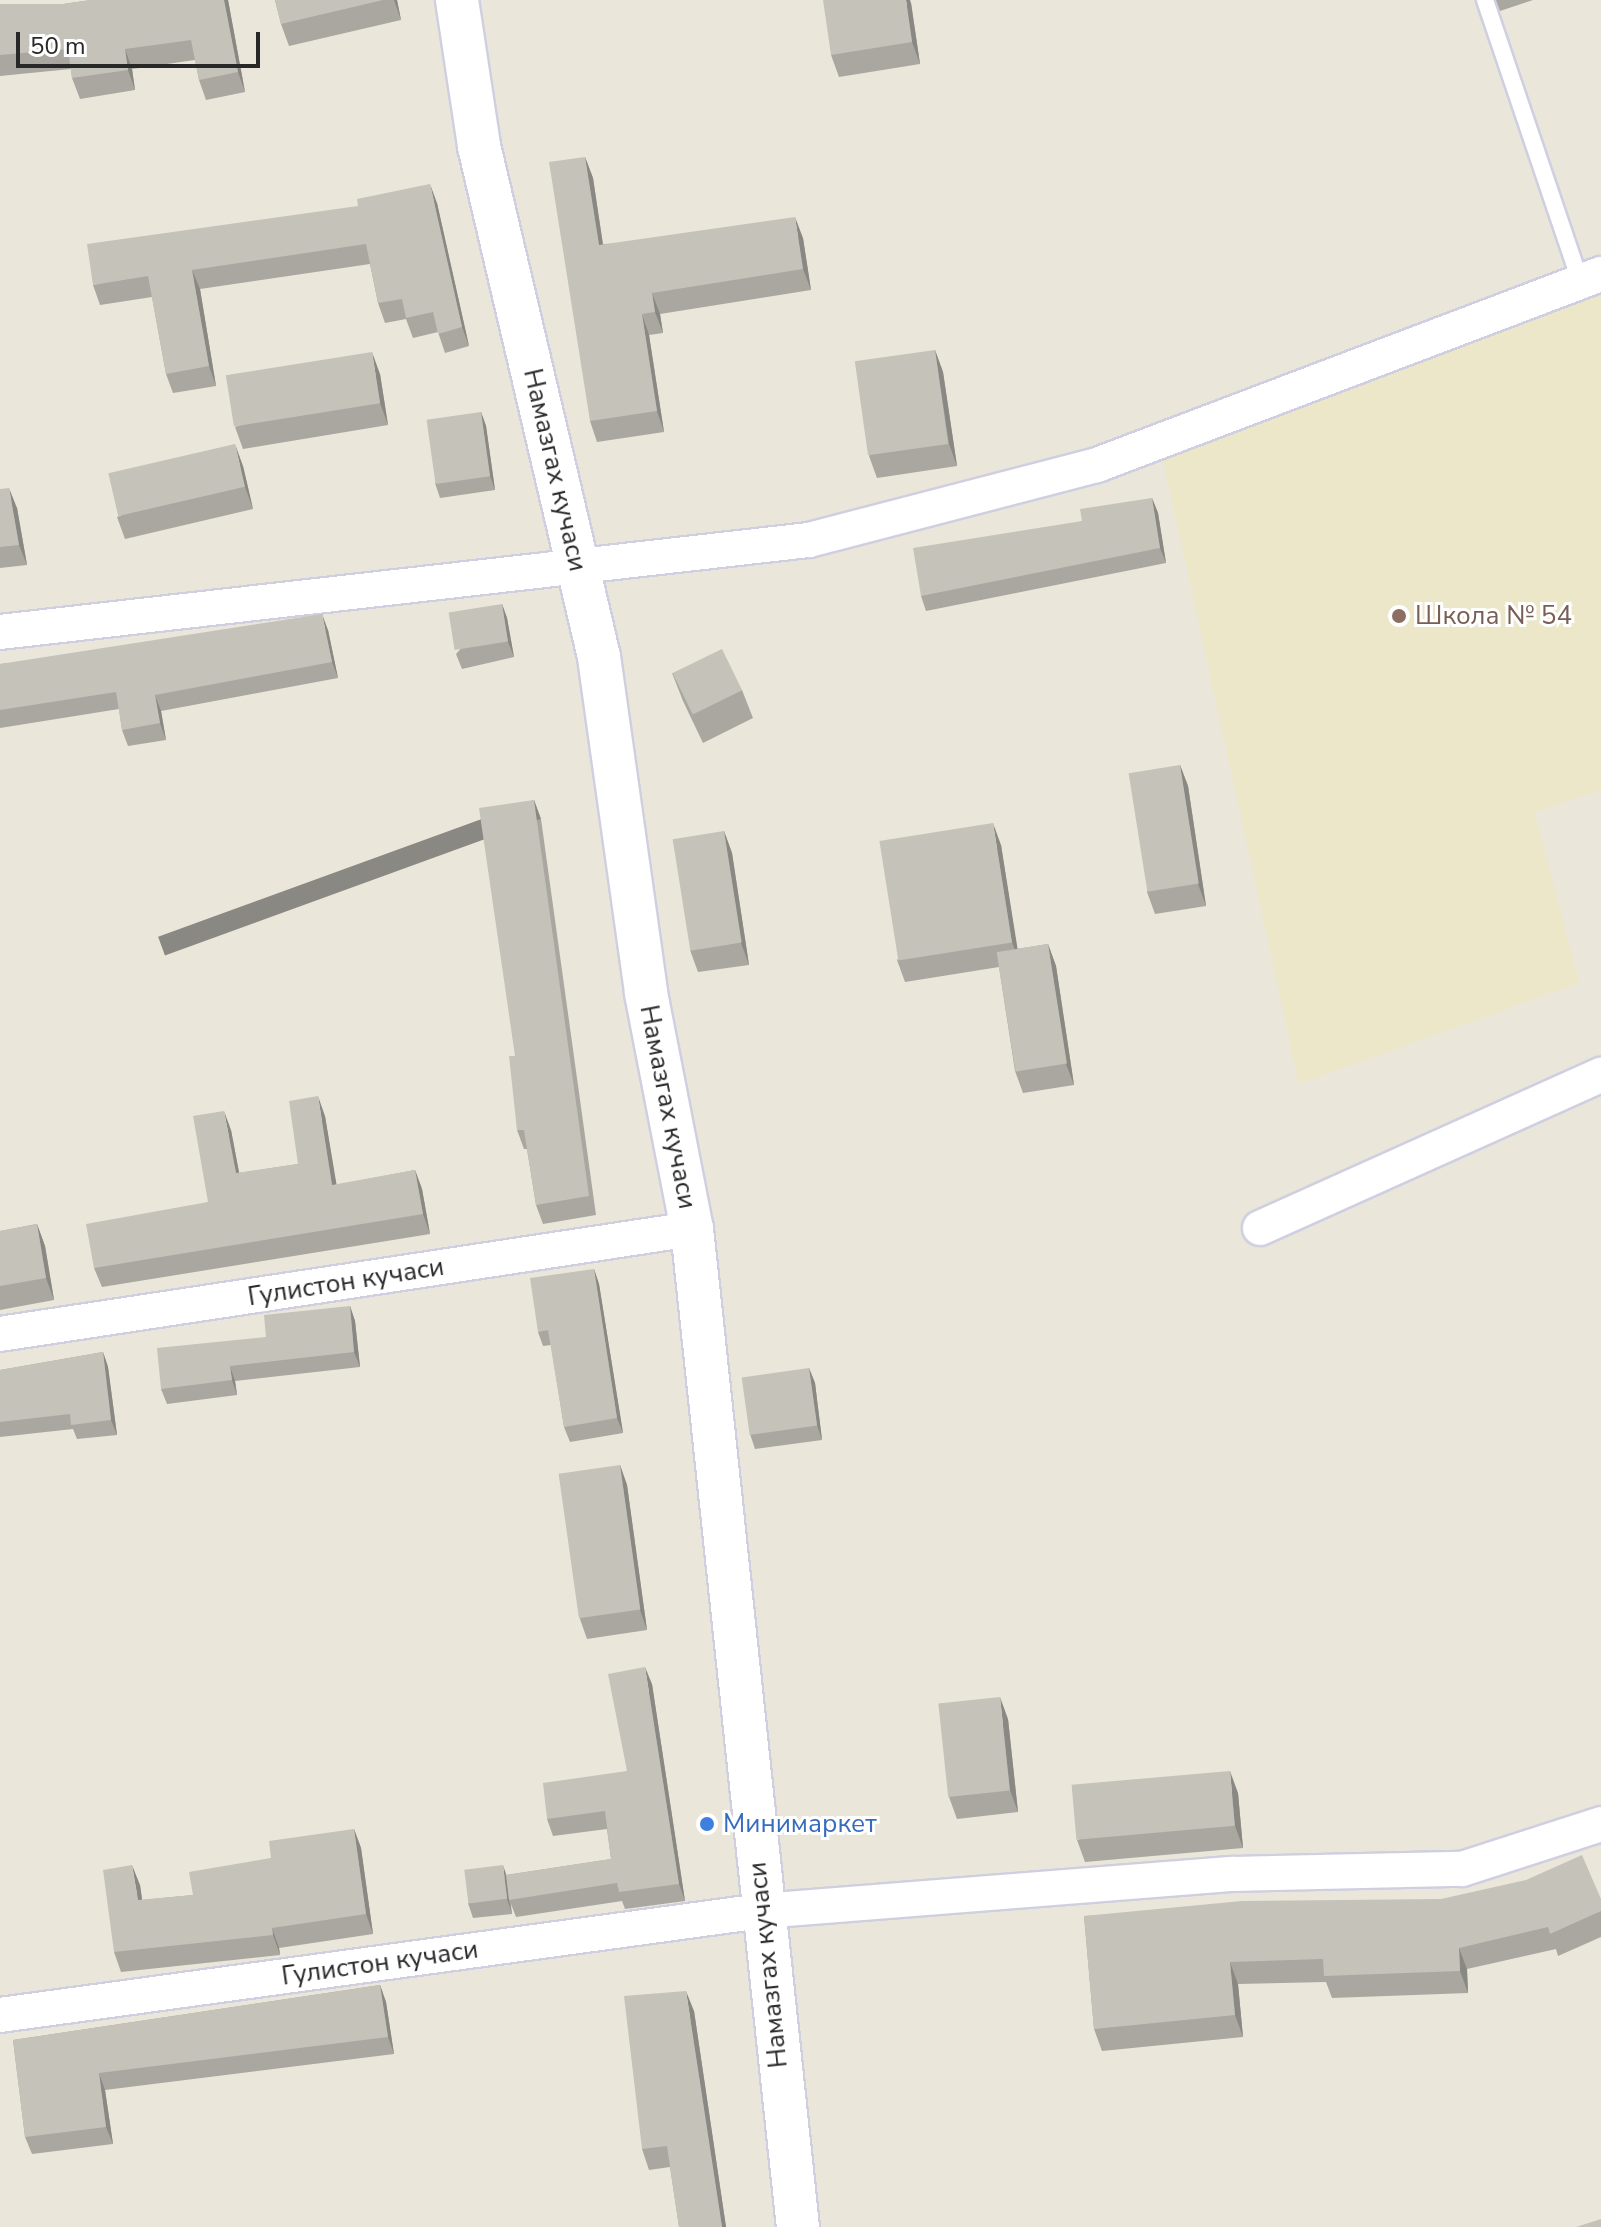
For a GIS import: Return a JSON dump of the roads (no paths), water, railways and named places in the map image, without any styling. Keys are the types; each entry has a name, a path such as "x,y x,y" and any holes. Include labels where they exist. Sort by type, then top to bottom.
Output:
{"street":[{"name":"Намазгах кучаси","path":"457,0 479,146 578,570 692,1229 761,1911 798,2227"},
{"path":"0,632 578,570 809,540 1097,465 1591,279"},
{"path":"1260,1228 1601,1075"},
{"name":"Гулистон кучаси","path":"0,1334 692,1229"},
{"name":"Гулистон кучаси","path":"0,2015 761,1911 1234,1874 1462,1869 1601,1824"}],"lane":[{"path":"1485,0 1591,279"}],"place":[{"name":"Школа № 54","path":"1399,616"},
{"name":"Минимаркет","path":"707,1824"}]}
